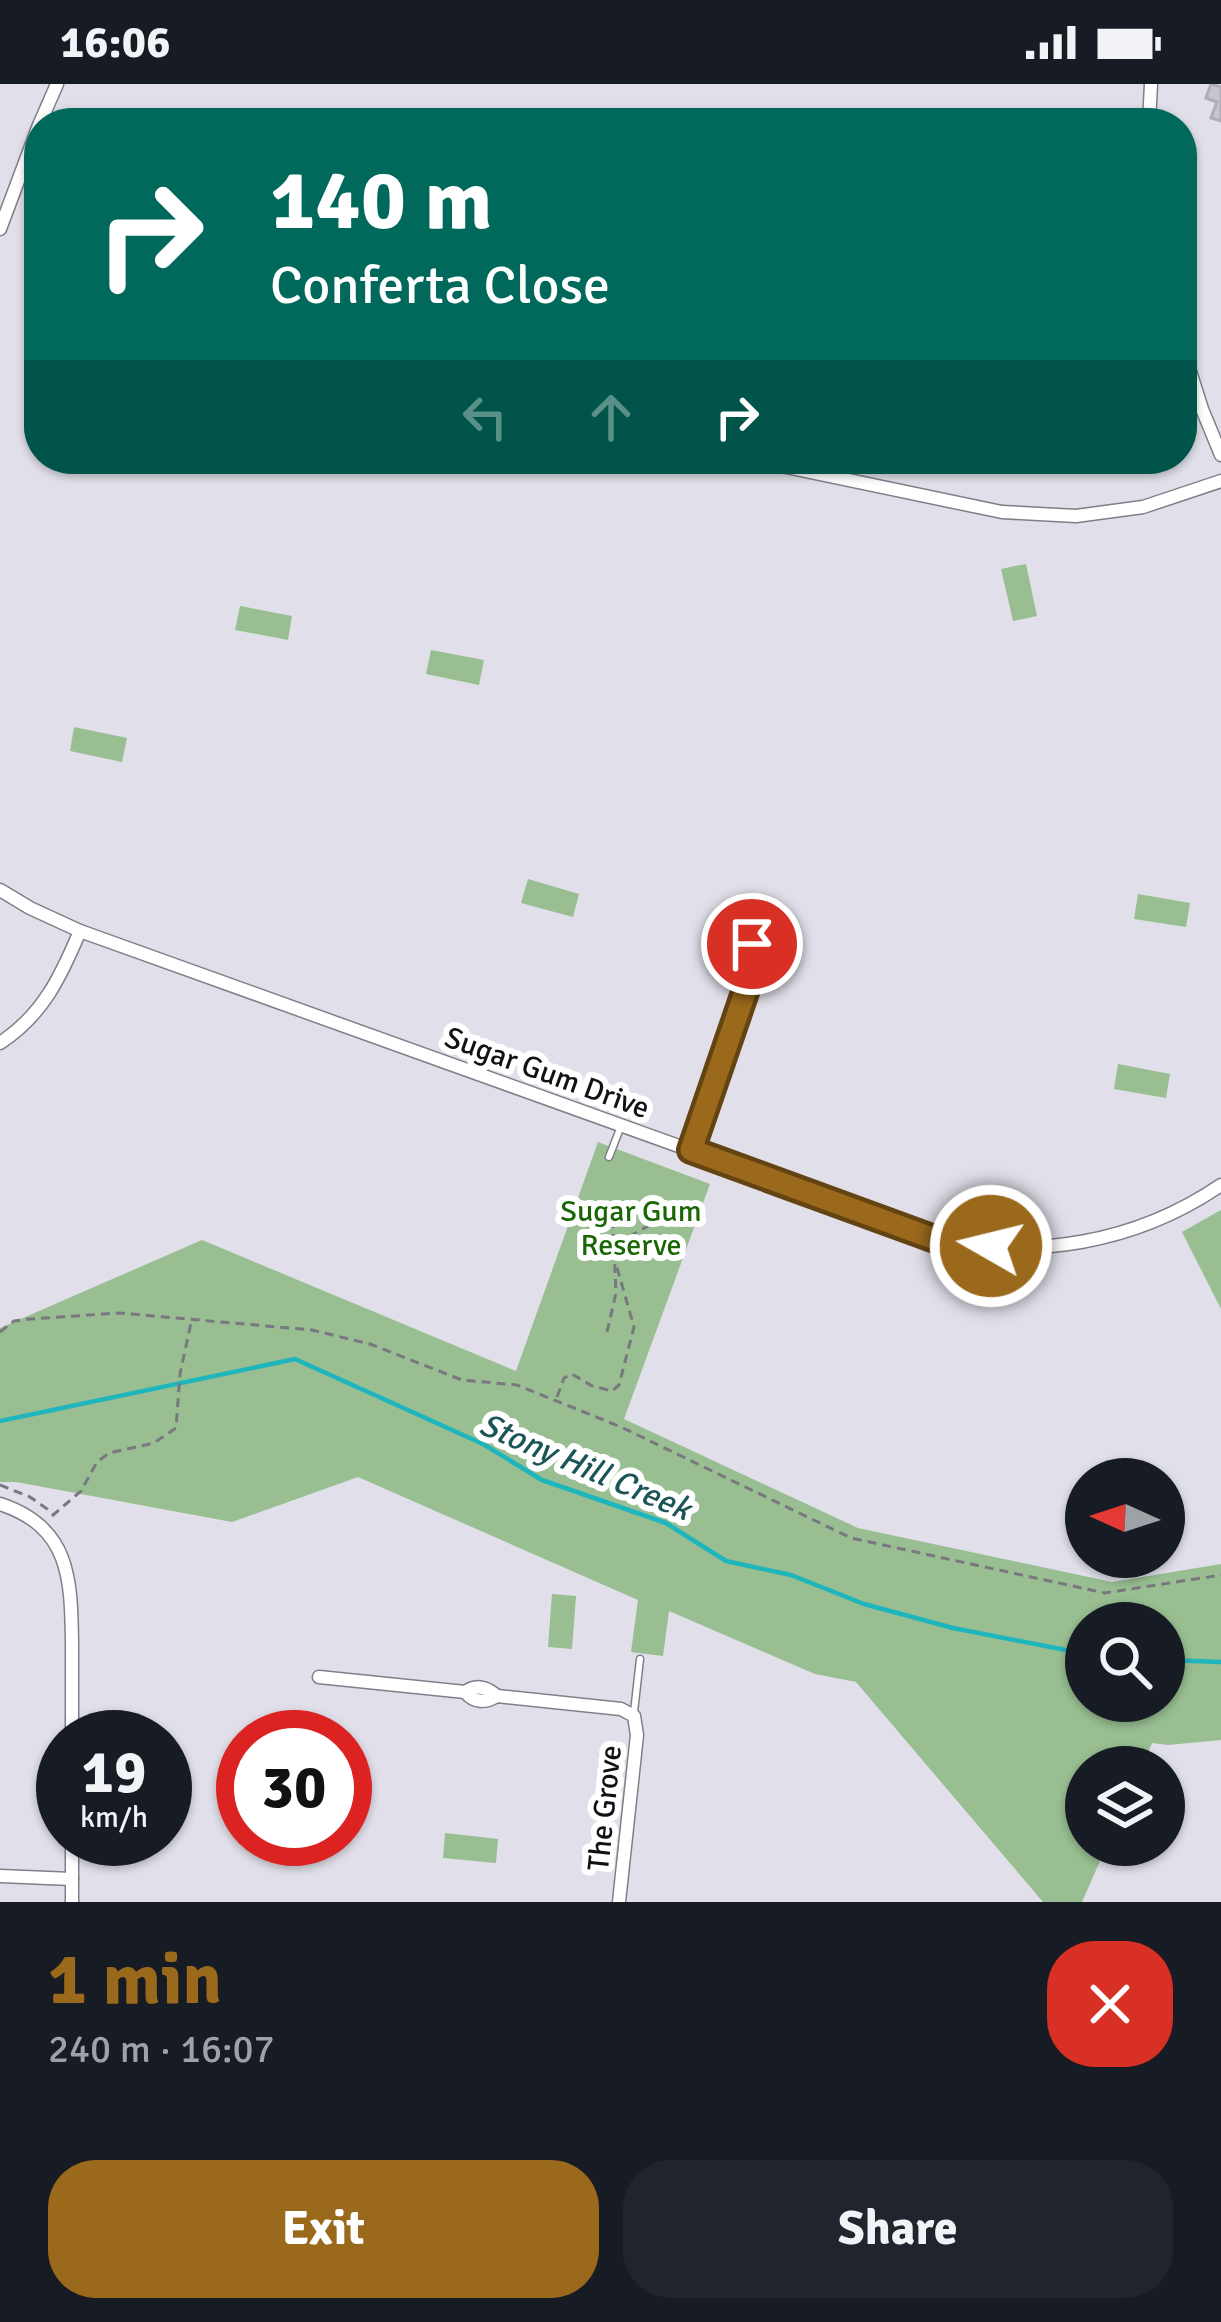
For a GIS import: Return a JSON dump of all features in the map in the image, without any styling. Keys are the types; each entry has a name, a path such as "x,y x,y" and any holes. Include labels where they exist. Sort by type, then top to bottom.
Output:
{"street":[{"path":"0,229 24,164"},
{"path":"1197,393 1221,454"},
{"path":"820,474 1002,512 1076,516 1142,507 1221,481"},
{"name":"Sugar Gum Drive","path":"0,890 80,931 932,1238 1002,1247 1107,1238 1198,1201 1221,1185"},
{"path":"0,1043 40,1009 80,931"},
{"path":"691,1150 752,972 752,944"},
{"path":"0,1504 41,1527 58,1547 69,1575 72,1710"},
{"name":"The Grove","path":"320,1677 465,1692 482,1687 497,1696 621,1709 634,1716 637,1735 620,1902"},
{"path":"72,1866 72,1902"},
{"path":"0,1876 72,1880"}],"lane":[{"path":"609,1156 621,1126"},
{"path":"634,1716 640,1659"}],"path":[{"path":"607,1332 616,1293 614,1225"},
{"path":"615,1245 648,1226"},
{"path":"556,1401 564,1378 572,1374 592,1386 612,1390 620,1385 634,1328 616,1264"},
{"path":"0,1331 14,1321 119,1313 312,1330 370,1344 463,1380 517,1384 621,1427 850,1538 1105,1593 1221,1575"},
{"path":"47,1521 81,1491 98,1462 110,1453 154,1443 176,1428 180,1374 192,1318"},
{"path":"0,1485 30,1497 54,1514"}],"green space":[{"path":"1026,564 1037,616 1013,621 1001,569"},
{"path":"240,606 292,616 288,640 235,630"},
{"path":"431,650 484,660 479,685 426,674"},
{"path":"74,727 127,738 122,762 70,751"},
{"path":"528,879 579,894 573,917 521,903"},
{"path":"1138,894 1190,903 1186,927 1134,919"},
{"path":"1118,1064 1170,1074 1166,1098 1114,1089"},
{"name":"Sugar Gum Reserve","path":"598,1142 710,1184 624,1419 858,1528 1065,1572 1065,1578 1112,1582 1185,1578 1185,1570 1221,1564 1221,1740 1065,1746 1065,1866 1098,1866 1082,1902 1043,1902 856,1682 815,1674 669,1611 663,1656 631,1652 638,1600 358,1477 232,1522 0,1482 0,1328 202,1240 516,1371"},
{"path":"1221,1210 1221,1309 1182,1232"},
{"path":"552,1594 576,1596 572,1649 548,1647"},
{"path":"445,1833 498,1839 496,1863 443,1858"}],"building":[{"path":"1211,84 1221,87 1221,121 1211,118 1217,102 1206,98"}],"waterway":[{"name":"Stony Hill Creek","path":"0,1421 295,1359 483,1444 542,1480 666,1523 726,1561 791,1575 864,1604 953,1628 1065,1650"},
{"name":"Stony Hill Creek","path":"1185,1661 1221,1662"}],"route":[{"path":"752,944 752,972 691,1150 932,1238 991,1246"}]}
